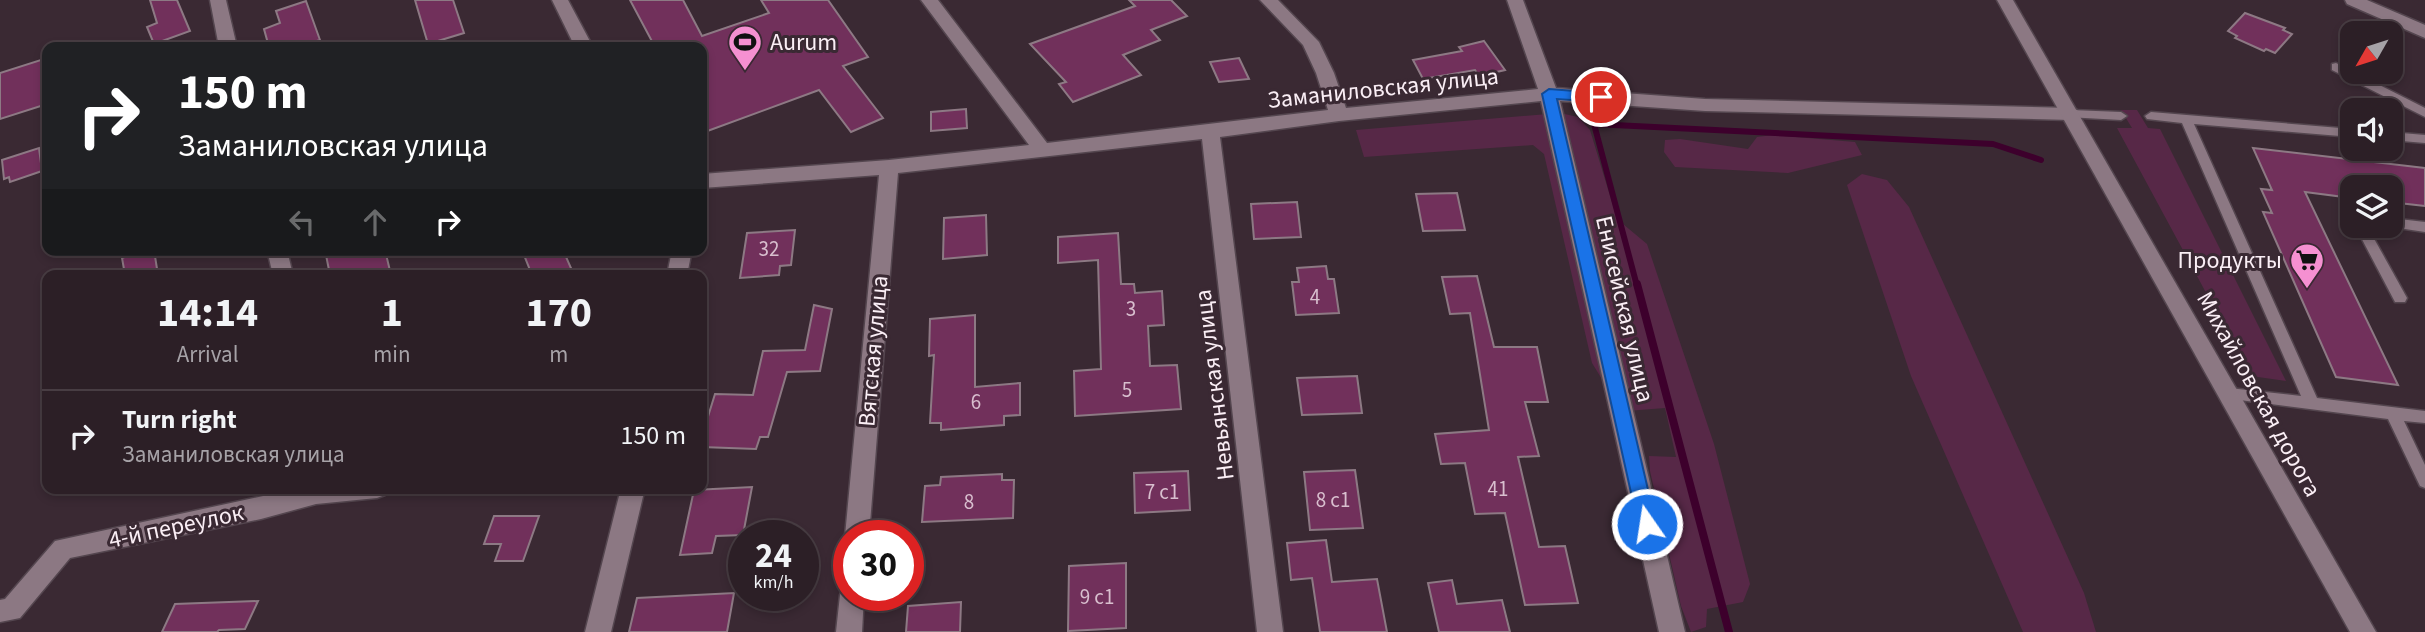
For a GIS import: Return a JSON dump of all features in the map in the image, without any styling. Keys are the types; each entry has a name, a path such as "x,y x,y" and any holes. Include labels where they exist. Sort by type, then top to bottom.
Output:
{"street":[{"path":"218,0 227,42"},
{"path":"560,0 581,42"},
{"path":"929,0 1043,151"},
{"path":"1268,0 1310,42 1325,73 1339,115"},
{"name":"Енисейская улица","path":"1515,0 1549,94 1672,632"},
{"name":"Михайловская дорога","path":"2005,0 2363,632"},
{"path":"2353,0 2425,32"},
{"name":"Заманиловская улица","path":"707,181 889,167 1339,115 1549,94 1705,105 2071,114"},
{"name":"Невьянская улица","path":"1210,132 1270,632"},
{"name":"Вятская улица","path":"858,520 889,167"},
{"name":"4-й переулок","path":"0,611 11,610 63,549 261,509 307,494"},
{"path":"598,632 632,494"},
{"path":"849,632 851,611"}],"lane":[{"path":"2336,67 2425,113"},
{"path":"2071,114 2121,116"},
{"path":"2151,116 2340,132"},
{"path":"2186,119 2311,402"},
{"path":"2403,137 2425,139"},
{"path":"2403,224 2425,227"},
{"path":"2368,238 2400,298"},
{"path":"2229,394 2425,417"},
{"path":"2393,413 2425,481"}],"shaded area":[{"path":"2121,110 2137,110 2148,128 2160,129 2286,381 2251,376 2117,128 2132,128"},
{"path":"1560,113 1578,117 1590,130 1617,219 1647,244 1714,444 1750,584 1743,602 1707,609 1706,627 1691,632 1681,606 1650,471 1649,456 1676,457 1665,408 1627,411 1616,402 1592,363 1544,154 1533,145 1364,157 1356,130"},
{"path":"1773,135 1855,142 1862,155 1788,173 1675,167 1664,152 1665,140 1680,139 1748,149 1757,137"},
{"path":"1862,174 1887,180 1909,207 2084,593 2096,632 2023,632 1911,376 1847,185"}],"building":[{"path":"150,0 177,0 190,31 153,42 147,27 157,23"},
{"path":"415,0 453,0 464,33 427,42"},
{"path":"630,0 683,0 702,36 769,13 761,0 828,0 868,57 843,66 883,118 851,132 819,90 707,131 707,42 652,42"},
{"path":"1129,0 1171,0 1187,16 1151,30 1160,40 1123,55 1141,75 1073,102 1059,84 1066,82 1030,44 1135,6"},
{"path":"306,1 320,40 268,42 264,29 280,23 276,11"},
{"path":"2245,13 2285,28 2283,30 2292,34 2275,53 2266,49 2264,51 2235,38 2237,36 2228,31"},
{"path":"1484,41 1505,70 1479,76 1475,70 1423,79 1413,60 1462,51 1459,47"},
{"path":"1239,58 1249,79 1219,82 1210,62"},
{"path":"42,60 42,106 0,119 0,73"},
{"path":"966,109 967,128 931,131 931,112"},
{"path":"39,148 42,171 10,182 9,177 4,179 2,160"},
{"path":"2253,148 2340,158 2340,161 2425,168 2425,206 2403,203 2403,175 2340,175 2340,196 2305,192 2398,385 2336,377 2263,212 2272,213 2261,189 2272,190"},
{"path":"1457,193 1465,230 1423,231 1416,194"},
{"path":"1297,202 1301,237 1254,239 1251,204"},
{"path":"986,215 987,255 943,259 944,218"},
{"path":"795,230 791,265 780,266 779,275 740,278 747,233"},
{"path":"1118,233 1121,284 1134,284 1135,293 1162,291 1164,325 1148,326 1150,366 1177,365 1181,409 1075,416 1074,371 1101,369 1098,260 1058,263 1058,237"},
{"path":"155,256 157,270 124,270 122,258"},
{"path":"326,256 386,256 390,270 329,270"},
{"path":"524,256 566,256 572,270 530,270"},
{"path":"1326,266 1328,279 1334,279 1339,313 1296,315 1292,282 1299,282 1297,268"},
{"path":"1477,276 1494,347 1537,347 1548,402 1525,402 1539,456 1518,457 1539,547 1565,546 1578,603 1525,605 1505,513 1475,514 1465,463 1441,464 1435,434 1489,430 1470,313 1450,314 1442,277"},
{"path":"814,305 832,309 820,371 787,372 768,437 760,437 756,449 707,447 707,420 715,394 753,395 763,351 805,350"},
{"path":"975,315 975,387 1020,383 1020,415 1004,416 1004,425 941,430 941,423 930,423 934,355 929,356 930,319"},
{"path":"1357,376 1362,413 1302,415 1297,378"},
{"path":"1355,470 1363,528 1310,530 1304,472"},
{"path":"1188,471 1190,510 1135,513 1134,473"},
{"path":"1002,474 1002,480 1014,480 1013,518 924,522 925,486 940,485 941,477"},
{"path":"752,487 746,520 728,520 728,536 716,536 712,553 680,555 693,494 707,494 707,489"},
{"path":"494,516 539,516 523,561 495,561 501,544 484,544"},
{"path":"1326,540 1332,582 1377,579 1387,632 1320,632 1312,578 1291,580 1287,543"},
{"path":"1126,563 1126,628 1068,631 1069,566"},
{"path":"1452,580 1457,604 1502,600 1510,632 1439,632 1428,583"},
{"path":"728,593 728,611 731,611 727,632 629,632 637,598"},
{"path":"258,601 245,629 162,632 175,604"},
{"path":"961,602 960,632 906,632 908,611 924,611 924,605"}],"waterway":[{"path":"1637,286 1594,124 1993,144 2041,160"},
{"path":"1637,284 1729,632"}],"place":[{"name":"Aurum","path":"745,72"},
{"name":"Продукты","path":"2307,290"}],"route":[{"path":"1601,97 1549,94 1647,524"}]}
